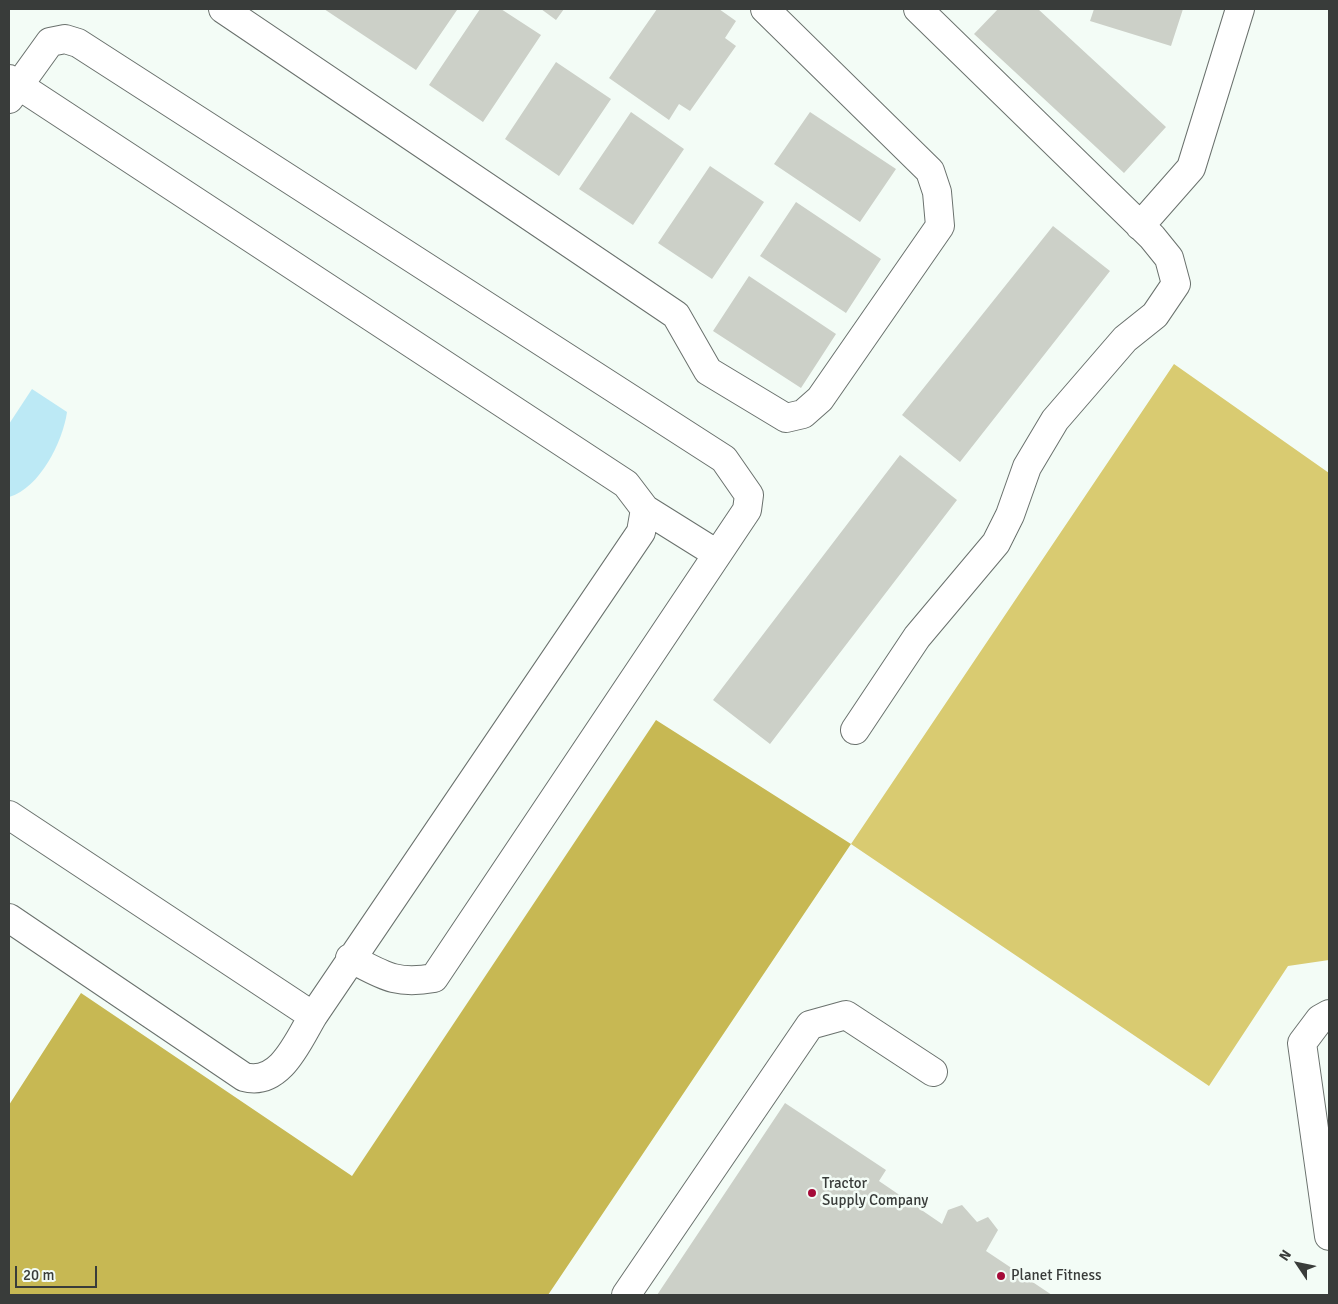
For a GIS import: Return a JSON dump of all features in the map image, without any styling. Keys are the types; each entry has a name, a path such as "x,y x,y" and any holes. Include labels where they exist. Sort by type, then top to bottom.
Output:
{"street":[{"path":"223,9 676,315 708,371 786,418 803,414 820,399 940,226 937,192 930,171 765,9"},
{"path":"855,730 917,637 996,543 1010,515 1027,468 1055,420 1125,339 1155,315 1176,284 1169,258 1140,226 918,9"},
{"path":"1140,226 1191,168 1240,9"},
{"path":"350,958 392,980 414,982 434,978 718,554 746,510 749,495 724,459 78,43 65,39 50,42 12,88 626,484 645,509 718,554"},
{"path":"9,918 244,1078 254,1080 274,1072 284,1063 350,958 641,532 645,509"},
{"path":"9,815 313,1016"},
{"path":"1329,1014 1320,1019 1302,1043 1329,1236"},
{"path":"626,1295 810,1026 846,1015 933,1072"}],"shaded area":[{"path":"1174,364 1329,473 1329,960 1288,966 1209,1086 851,844"},
{"path":"656,720 851,844 548,1295 9,1295 9,1105 81,993 352,1176"}],"water":[{"path":"32,389 67,412 65,424 55,449 40,474 31,484 9,497 9,424"}],"building":[{"path":"324,9 455,9 457,10 416,70"},
{"path":"480,9 501,9 541,35 483,122 429,85"},
{"path":"541,9 564,9 556,20"},
{"path":"657,9 719,9 736,21 725,38 736,46 690,111 679,104 669,120 609,78"},
{"path":"998,9 1038,9 1166,127 1124,173 974,34"},
{"path":"1094,9 1183,9 1171,46 1090,21"},
{"path":"556,62 611,99 559,176 505,139"},
{"path":"631,112 684,149 633,225 579,189"},
{"path":"810,112 896,169 860,222 774,164"},
{"path":"710,166 764,202 712,279 658,243"},
{"path":"796,202 881,259 846,313 760,256"},
{"path":"1053,226 1110,271 960,462 902,415"},
{"path":"749,276 836,334 801,388 713,331"},
{"path":"900,455 957,500 770,744 713,700"},
{"name":"Tractor Supply Company","path":"785,1103 886,1170 879,1181 942,1224 948,1210 962,1205 977,1222 988,1217 998,1230 986,1251 1052,1295 657,1295"}],"place":[{"name":"Tractor Supply Company","path":"812,1193"},
{"name":"Planet Fitness","path":"1001,1276"}]}
